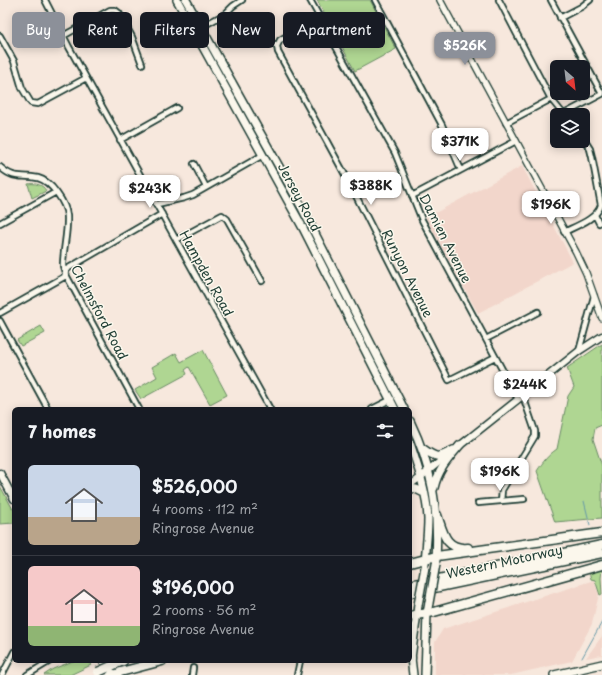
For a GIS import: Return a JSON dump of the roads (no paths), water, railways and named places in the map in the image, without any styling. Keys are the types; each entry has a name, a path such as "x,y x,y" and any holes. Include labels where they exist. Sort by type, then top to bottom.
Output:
{"highway":[{"name":"Jersey Road","path":"177,0 184,12"},
{"name":"Jersey Road","path":"186,0 193,12"},
{"name":"Jersey Road","path":"209,40 301,206 403,407"},
{"name":"Jersey Road","path":"203,48 303,228 394,407"},
{"path":"412,426 422,448 433,490 437,515 436,560 427,614 425,673"},
{"path":"422,448 436,457 443,456 460,445"},
{"path":"433,490 441,469 460,445"},
{"path":"412,449 421,477 428,519 425,563 418,605 413,615 412,636"},
{"path":"412,488 424,493"},
{"path":"437,515 446,539 452,545 461,548 602,529"},
{"path":"412,563 425,563 602,533"},
{"name":"Western Motorway","path":"412,585 602,545"},
{"name":"Western Motorway","path":"412,593 602,552"},
{"path":"413,615 427,614 602,565"},
{"path":"116,670 135,663"},
{"path":"96,674 152,663"},
{"path":"411,663 412,675"},
{"path":"554,675 602,664"}],"main road":[{"path":"421,477 579,351 602,336"},
{"path":"0,474 12,495"},
{"path":"106,663 116,670"}],"street":[{"name":"Hampden Road","path":"45,0 51,12"},
{"path":"209,23 224,15 242,0"},
{"name":"Damien Avenue","path":"310,0 317,12"},
{"path":"375,0 442,125 461,170"},
{"path":"440,0 586,273 602,318"},
{"path":"498,0 550,97"},
{"path":"551,0 602,94 577,108"},
{"path":"560,18 581,7 590,0"},
{"path":"115,10 116,4"},
{"path":"65,35 110,10 115,10"},
{"path":"115,10 132,37 142,64"},
{"path":"0,36 14,61 22,88 31,104 38,104 86,78"},
{"path":"277,45 283,37"},
{"name":"Hampden Road","path":"65,40 269,407"},
{"name":"Runyon Avenue","path":"277,45 278,52 349,182 449,380 495,357"},
{"name":"Damien Avenue","path":"337,48 395,153 423,222 495,357 521,398 536,435 502,490 501,501"},
{"path":"506,123 550,100"},
{"path":"552,100 558,108"},
{"path":"120,140 177,108"},
{"path":"412,196 516,142"},
{"path":"564,232 595,215 599,211 601,205 589,148"},
{"path":"157,204 184,198 263,155"},
{"path":"194,164 206,187"},
{"name":"Chelmsford Road","path":"0,167 15,176 34,177 45,180 56,192 66,214 63,266 65,273 138,407"},
{"path":"0,223 56,192"},
{"path":"0,313 64,277 67,269 162,214"},
{"path":"176,240 222,215 227,219 262,281"},
{"path":"595,215 599,223"},
{"path":"579,351 594,296"},
{"path":"486,339 538,311"},
{"path":"0,321 47,407"},
{"path":"376,407 398,396"},
{"path":"412,484 421,477"},
{"path":"478,503 524,498"},
{"path":"2,675 12,656"},
{"path":"27,675 47,663"},
{"path":"297,675 300,663"},
{"path":"192,675 193,668"}],"waterway":[{"path":"584,501 590,525"},
{"path":"582,658 602,622"}]}
